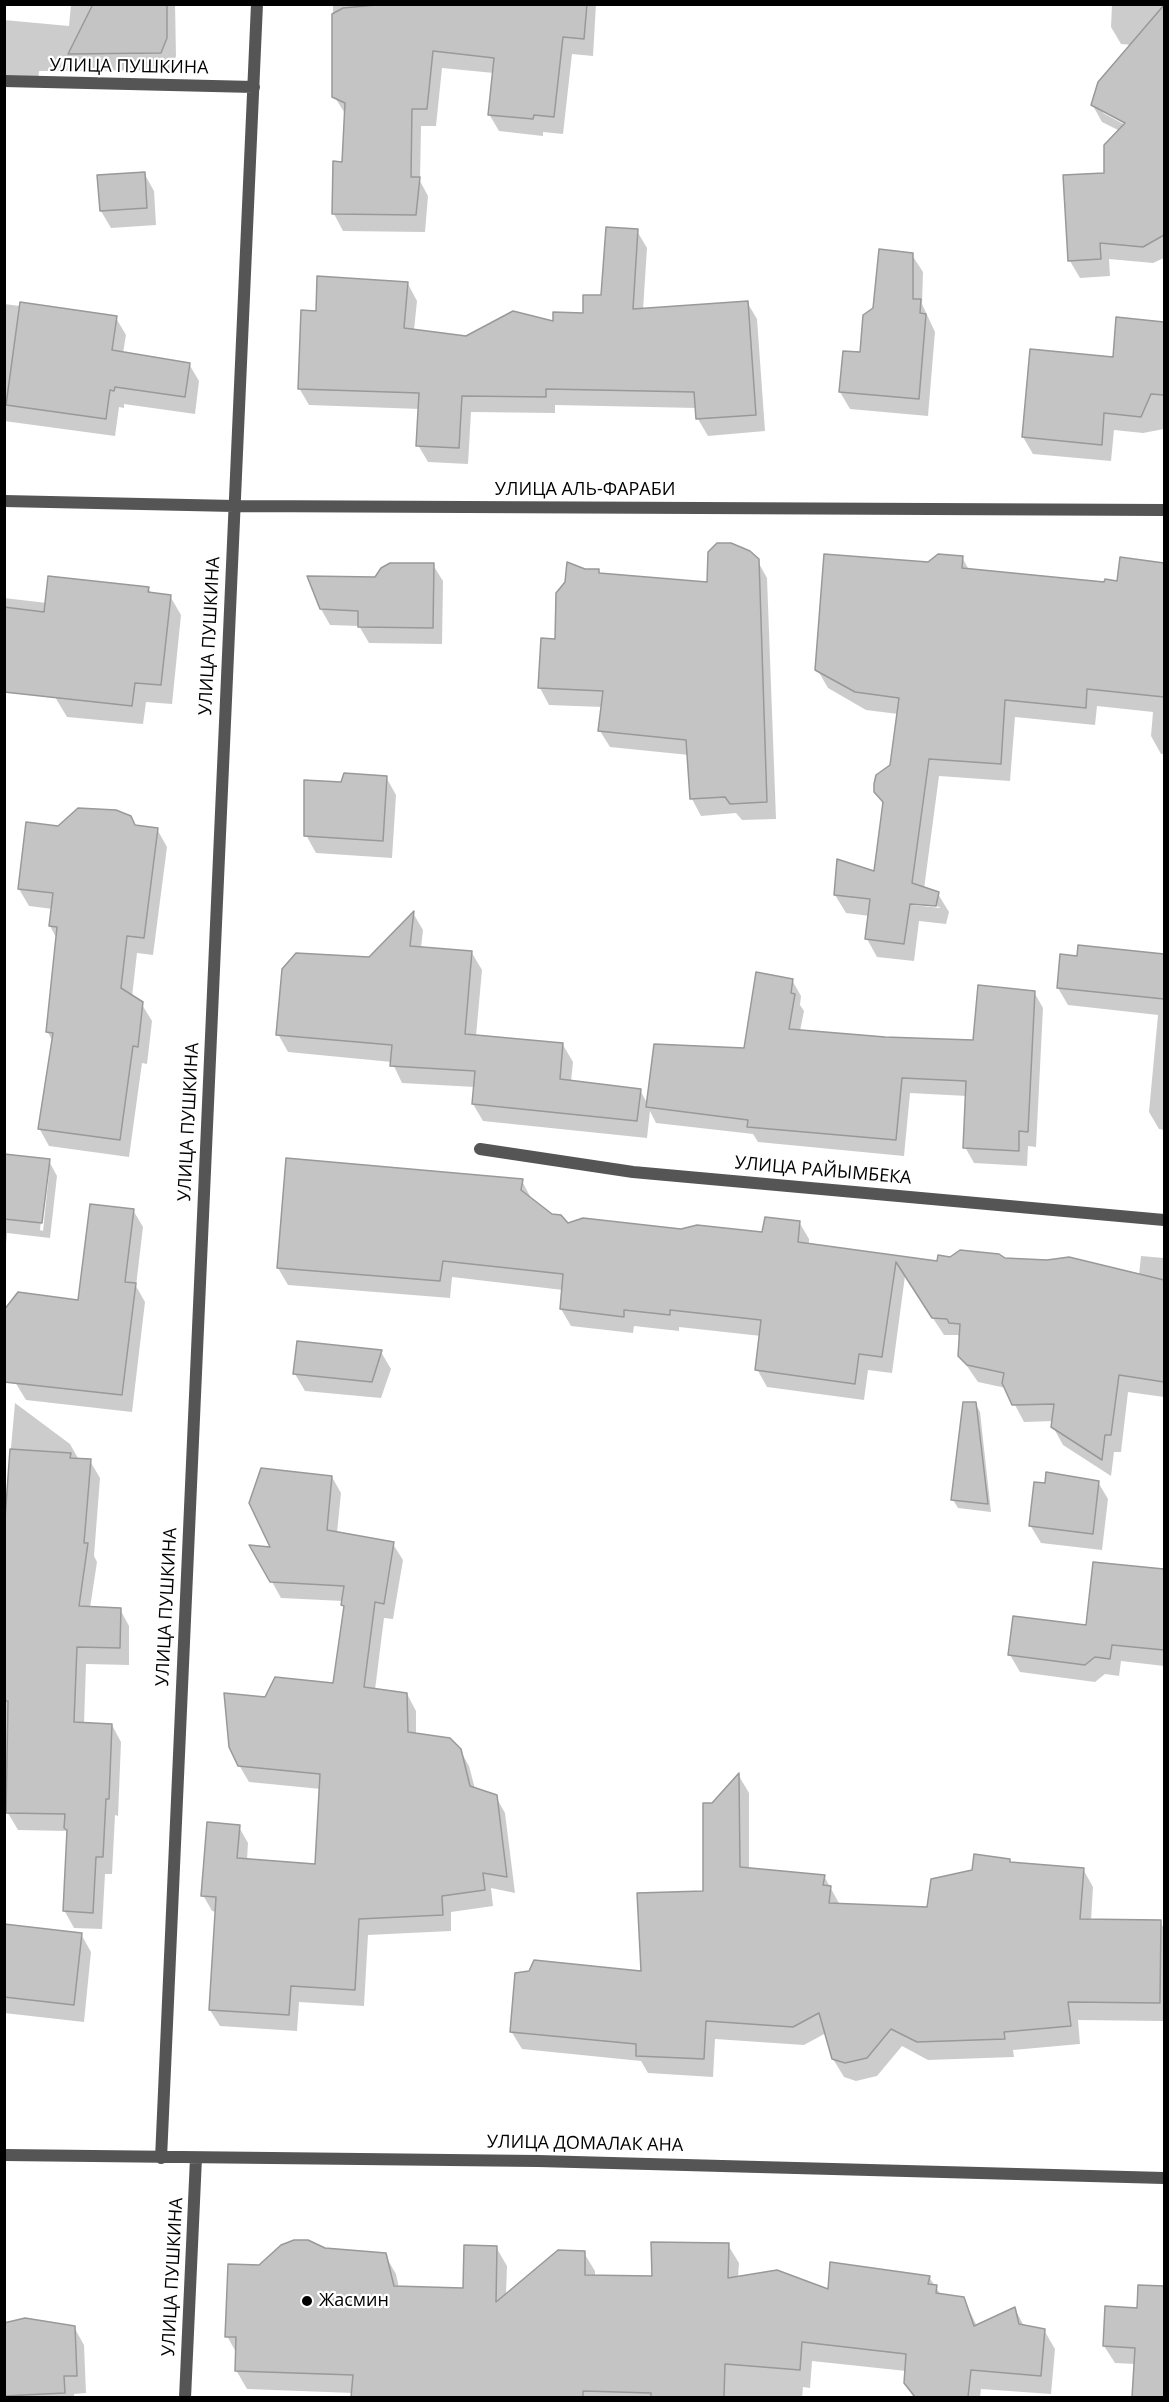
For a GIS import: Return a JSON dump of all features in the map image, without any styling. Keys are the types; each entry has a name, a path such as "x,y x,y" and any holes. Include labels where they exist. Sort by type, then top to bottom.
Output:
{"street":[{"name":"УЛИЦА ПУШКИНА","path":"161,2158 257,4"},
{"name":"УЛИЦА ПУШКИНА","path":"4,81 254,87"},
{"name":"УЛИЦА АЛЬ-ФАРАБИ","path":"4,501 234,506 1164,510"},
{"name":"УЛИЦА РАЙЫМБЕКА","path":"480,1149 633,1172 1164,1220"},
{"name":"УЛИЦА ДОМАЛАК АНА","path":"4,2155 538,2161 1164,2178"},
{"name":"УЛИЦА ПУШКИНА","path":"185,2397 196,2158"}],"building":[{"path":"93,4 167,4 167,38 161,53 68,54"},
{"path":"387,4 587,4 584,39 563,37 554,117 534,115 533,119 488,115 494,58 433,51 427,109 412,109 411,177 420,177 416,215 332,214 333,161 342,162 345,103 332,97 332,14 343,8"},
{"path":"1164,5 1164,235 1143,247 1100,243 1101,259 1068,261 1063,175 1104,173 1104,145 1125,123 1091,105 1098,82"},
{"path":"145,172 147,208 100,211 97,175"},
{"path":"606,227 638,229 633,309 748,301 756,415 696,419 694,392 546,389 546,397 462,396 459,448 416,446 419,393 298,389 301,310 316,311 317,276 408,282 404,328 466,336 513,311 553,321 553,312 583,313 583,295 601,295"},
{"path":"879,249 913,253 913,299 921,299 920,313 926,314 919,399 839,392 843,351 860,352 863,315 873,308"},
{"path":"20,302 117,316 112,350 190,363 185,397 115,387 114,391 110,390 106,419 6,405"},
{"path":"1116,317 1164,322 1164,395 1151,394 1141,417 1104,413 1102,445 1022,437 1030,349 1113,357"},
{"path":"717,543 731,543 750,551 759,559 767,802 730,804 725,797 690,799 686,740 598,731 603,691 538,688 541,638 555,639 556,593 565,582 567,562 585,569 599,569 599,573 707,582 708,552"},
{"path":"824,554 928,562 938,554 963,556 962,568 1104,582 1105,579 1117,581 1120,557 1164,563 1164,697 1087,689 1086,708 1005,700 1001,764 929,759 912,883 939,892 936,906 910,904 904,944 865,939 870,899 834,895 837,859 874,871 883,802 874,792 874,784 876,775 890,765 899,698 855,692 815,670"},
{"path":"390,563 434,563 433,628 358,627 358,611 320,609 307,576 375,577 381,568"},
{"path":"48,576 149,587 148,592 171,595 161,685 135,683 132,706 4,692 4,607 44,612"},
{"path":"344,773 387,776 383,841 304,836 304,780 341,782"},
{"path":"78,808 116,810 131,816 135,825 158,828 144,938 127,936 121,988 143,1002 138,1047 133,1046 120,1140 38,1129 53,1033 46,1032 57,927 49,926 53,893 18,889 26,822 58,826"},
{"path":"414,911 410,946 472,951 465,1034 563,1043 560,1079 641,1089 637,1121 472,1104 475,1071 390,1066 392,1045 276,1035 282,969 296,953 369,957"},
{"path":"1078,945 1164,954 1164,999 1057,988 1060,954 1077,956"},
{"path":"756,972 793,979 791,993 795,994 789,1029 885,1037 973,1040 978,985 1035,991 1028,1132 1019,1131 1019,1151 963,1148 966,1081 902,1078 896,1140 747,1127 748,1120 646,1107 654,1044 744,1048"},
{"path":"4,1154 50,1159 42,1223 4,1219"},
{"path":"286,1158 523,1179 521,1190 552,1214 561,1215 568,1223 583,1218 681,1229 697,1225 762,1232 765,1217 800,1221 798,1242 937,1261 938,1255 950,1257 960,1250 999,1254 1005,1258 1047,1260 1069,1257 1164,1280 1164,1382 1119,1375 1111,1435 1105,1435 1102,1460 1051,1427 1054,1404 1012,1405 1002,1383 1004,1373 967,1365 958,1356 960,1324 949,1323 947,1319 932,1318 896,1262 882,1357 859,1354 855,1384 755,1370 761,1320 670,1310 670,1315 624,1310 624,1317 560,1309 563,1274 443,1261 440,1281 277,1268"},
{"path":"90,1204 134,1209 125,1282 136,1283 122,1395 4,1382 4,1310 18,1292 78,1300"},
{"path":"297,1341 382,1350 372,1382 293,1374"},
{"path":"963,1402 976,1402 988,1504 951,1500"},
{"path":"10,1449 71,1453 70,1458 91,1459 84,1543 88,1543 79,1606 121,1608 120,1648 77,1647 74,1722 112,1724 109,1799 106,1799 103,1857 96,1857 93,1913 63,1911 67,1830 64,1828 65,1814 6,1813 8,1701 4,1701 4,1533"},
{"path":"261,1468 332,1476 327,1530 394,1542 384,1604 375,1602 364,1687 407,1693 408,1732 450,1738 461,1749 470,1786 497,1795 507,1877 483,1873 485,1890 442,1896 443,1915 359,1919 355,1990 291,1986 289,2015 209,2010 216,1897 201,1896 207,1822 240,1825 237,1858 315,1864 320,1774 238,1766 229,1747 224,1693 265,1697 275,1677 333,1683 344,1606 341,1605 344,1586 270,1582 249,1545 270,1547 249,1503"},
{"path":"1046,1472 1099,1481 1093,1534 1029,1526 1034,1482 1045,1483"},
{"path":"1093,1562 1164,1569 1164,1650 1112,1645 1110,1659 1095,1657 1085,1665 1008,1655 1013,1616 1086,1625"},
{"path":"739,1773 740,1867 825,1875 823,1885 831,1886 829,1903 927,1907 931,1879 972,1870 974,1854 1010,1859 1010,1862 1084,1868 1080,1919 1161,1920 1160,2003 1068,2002 1071,2026 1004,2032 1005,2039 917,2042 891,2029 867,2058 845,2063 832,2059 819,2013 793,2027 706,2021 704,2059 636,2056 636,2044 510,2032 515,1973 529,1971 534,1960 641,1971 637,1893 703,1891 703,1803 712,1803"},
{"path":"4,1924 82,1933 74,2005 4,1997"},
{"path":"294,2240 308,2240 325,2248 386,2253 394,2286 463,2288 464,2245 497,2246 496,2302 558,2250 585,2251 585,2275 652,2276 651,2242 729,2243 728,2278 777,2270 828,2289 830,2262 930,2276 928,2284 937,2285 936,2293 964,2297 974,2326 1015,2307 1019,2324 1045,2329 1041,2376 971,2370 968,2397 915,2397 904,2383 906,2354 802,2342 800,2370 725,2364 724,2397 651,2397 651,2393 583,2391 583,2397 351,2397 353,2375 235,2371 236,2337 225,2337 228,2264 259,2265 281,2245"},
{"path":"1138,2285 1164,2286 1164,2397 1132,2397 1135,2348 1103,2346 1105,2306 1137,2308"},
{"path":"25,2318 75,2326 77,2376 64,2376 65,2393 4,2396 4,2323"}],"place":[{"name":"Жасмин","path":"307,2301"}]}
